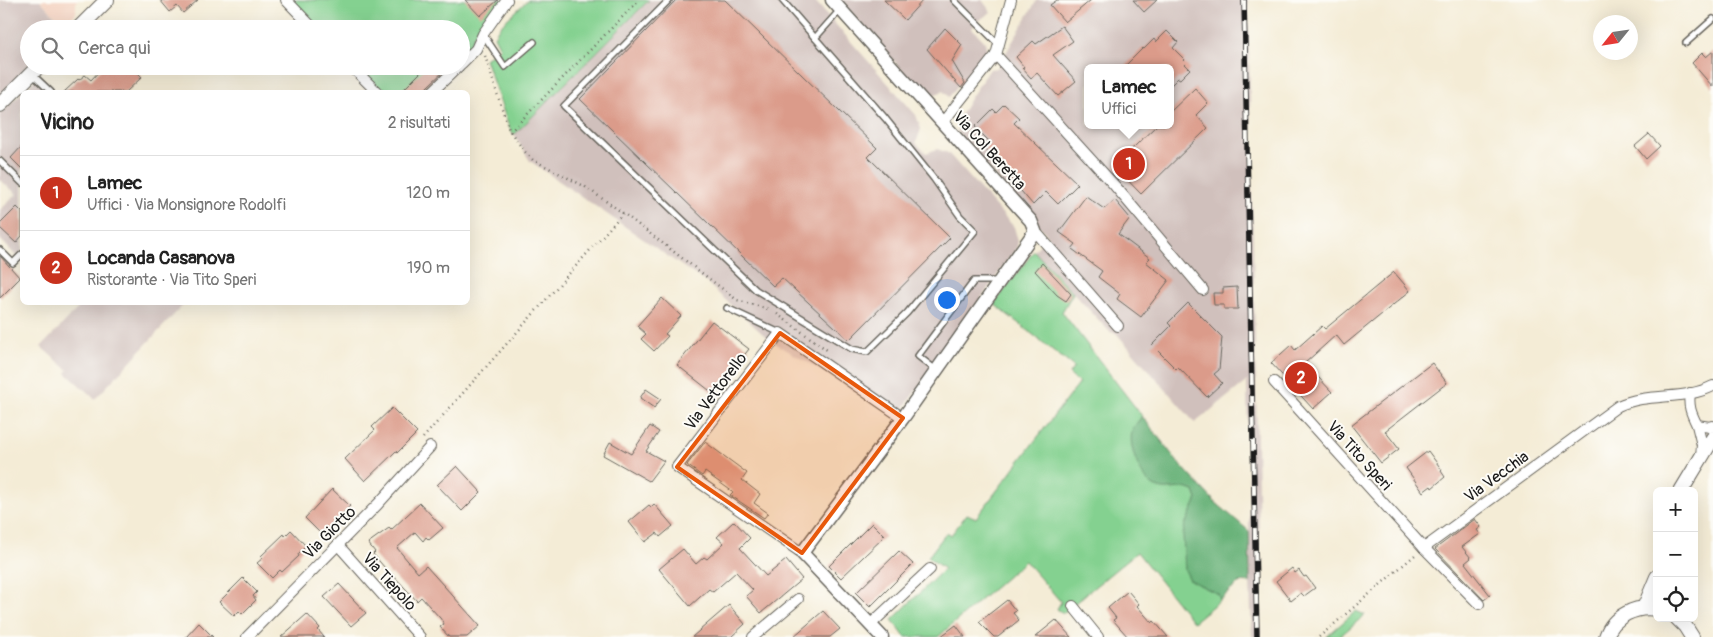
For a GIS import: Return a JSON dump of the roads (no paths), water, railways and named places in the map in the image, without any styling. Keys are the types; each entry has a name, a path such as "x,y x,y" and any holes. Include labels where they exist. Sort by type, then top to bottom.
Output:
{"main road":[{"path":"87,20 107,0"},
{"path":"1,104 30,75"},
{"path":"1683,487 1713,438"},
{"path":"1606,637 1614,623 1622,616 1633,610 1650,608 1653,595"},
{"path":"1682,622 1692,637"}],"street":[{"path":"286,0 305,20"},
{"path":"470,55 476,49 507,0"},
{"path":"943,122 998,50 1012,1"},
{"name":"Via Col Beretta","path":"836,5 1031,221 1035,231 1118,326"},
{"path":"998,50 1203,290"},
{"path":"360,75 374,90"},
{"path":"434,90 450,75"},
{"path":"802,553 903,418 1035,231"},
{"path":"780,332 903,418"},
{"name":"Via Vettorello","path":"780,332 677,467 802,553 882,637"},
{"name":"Via Tito Speri","path":"1274,382 1424,548 1479,604"},
{"name":"Via Vecchia","path":"1424,548 1618,406 1631,400 1699,392 1713,386"},
{"path":"1690,393 1690,413 1697,425 1702,445 1701,457"},
{"path":"1697,425 1713,426"},
{"name":"Via Giotto","path":"252,635 378,504 426,443"},
{"name":"Via Tiepolo","path":"338,544 420,637"},
{"path":"870,625 930,569"},
{"path":"758,636 798,599"},
{"path":"1073,606 1098,637"}],"lane":[{"path":"669,0 564,106 756,290 852,349 867,352 907,313 974,231 960,216 934,179 886,118 782,0"},
{"path":"954,0 998,50"},
{"path":"815,38 836,5"},
{"path":"1686,44 1713,19"},
{"path":"482,37 505,67 534,42"},
{"path":"39,75 50,90"},
{"path":"0,161 20,181"},
{"path":"0,250 13,263 20,256"},
{"path":"937,370 918,356 974,281 1000,281"},
{"path":"727,308 780,332"}],"railway":[{"path":"1244,0 1257,637"}],"place":[{"name":"Lamec","path":"1129,164"},
{"name":"Locanda Casanova","path":"1301,378"}]}
